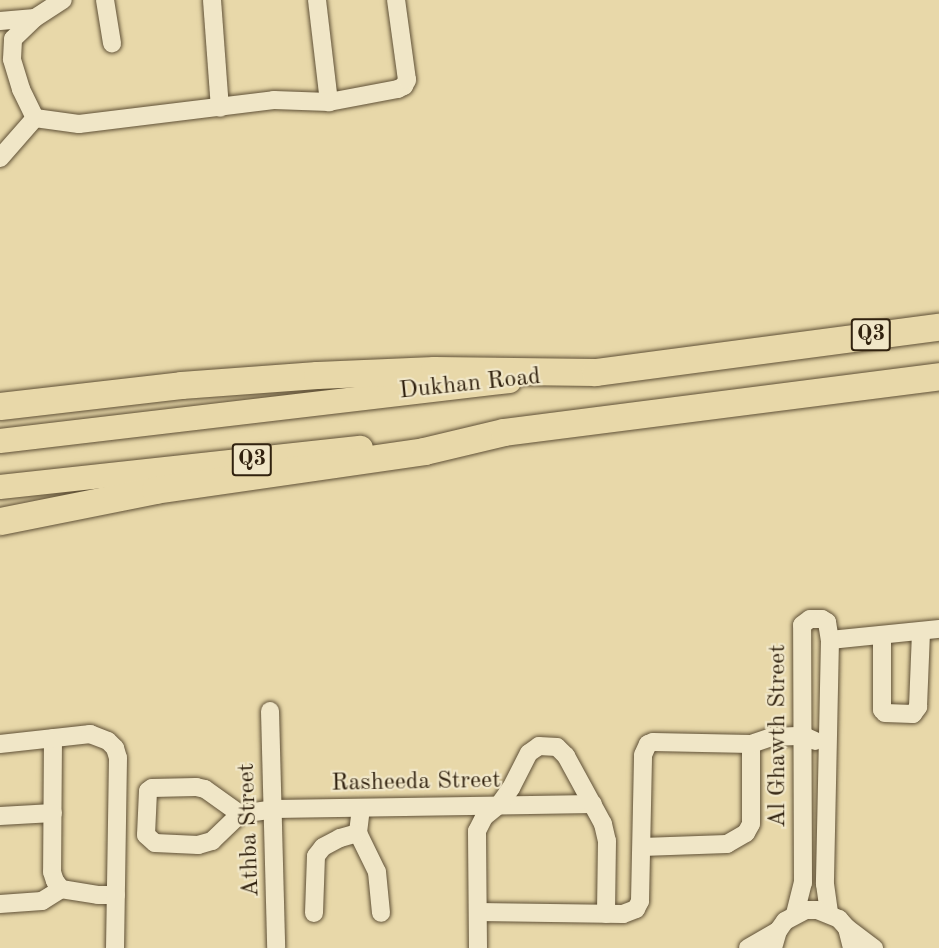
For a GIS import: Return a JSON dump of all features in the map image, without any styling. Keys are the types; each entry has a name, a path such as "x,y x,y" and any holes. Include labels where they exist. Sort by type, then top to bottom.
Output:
{"highway":[{"name":"Dukhan Road","path":"595,372 939,327"},
{"path":"0,406 181,385 317,375 434,370 595,372"},
{"name":"Dukhan Road","path":"504,432 939,376"},
{"path":"0,521 155,490 424,451 504,432"}],"main road":[{"name":"Dukhan Road","path":"0,441 397,392 595,372"},
{"path":"0,415 39,410 81,397"},
{"name":"Dukhan Road","path":"0,487 504,432"}],"street":[{"path":"35,118 21,89 11,49 13,39 35,18 63,0"},
{"path":"105,0 112,43"},
{"path":"212,0 220,108"},
{"path":"317,0 329,102"},
{"path":"35,118 79,124 274,100 329,102 404,86 407,80 396,0"},
{"path":"0,21 35,18"},
{"path":"0,158 35,118"},
{"name":"Al Ghawth Street","path":"795,914 803,883 802,625 810,619 822,619 829,626 830,640 825,884 829,913"},
{"path":"830,640 930,630 918,707 913,714 885,713 882,710 882,635"},
{"name":"Athba Street","path":"270,711 276,948"},
{"path":"0,744 90,734 108,741 115,748 118,758 115,948"},
{"path":"478,912 628,914 639,905 643,755 648,744 653,742 751,744 771,737 804,736 828,747"},
{"path":"53,738 52,872 60,889"},
{"path":"642,847 727,844 746,833 751,824 751,744"},
{"path":"478,948 477,831 484,817 499,806 511,788 529,753 544,745 557,747 566,756 593,804 607,841 606,914"},
{"path":"196,787 205,789 240,814 212,841 198,845 155,843 146,835 148,791 153,788 196,787"},
{"name":"Rasheeda Street","path":"240,814 274,809 593,804"},
{"path":"361,808 358,833 377,872 381,913"},
{"path":"0,816 54,813"},
{"path":"314,912 316,856 323,847 340,838 358,833"},
{"path":"0,904 42,901 60,889 98,895 116,895"},
{"path":"748,948 775,939 795,914 818,910 829,913 874,948"},
{"path":"847,928 852,948"}]}
